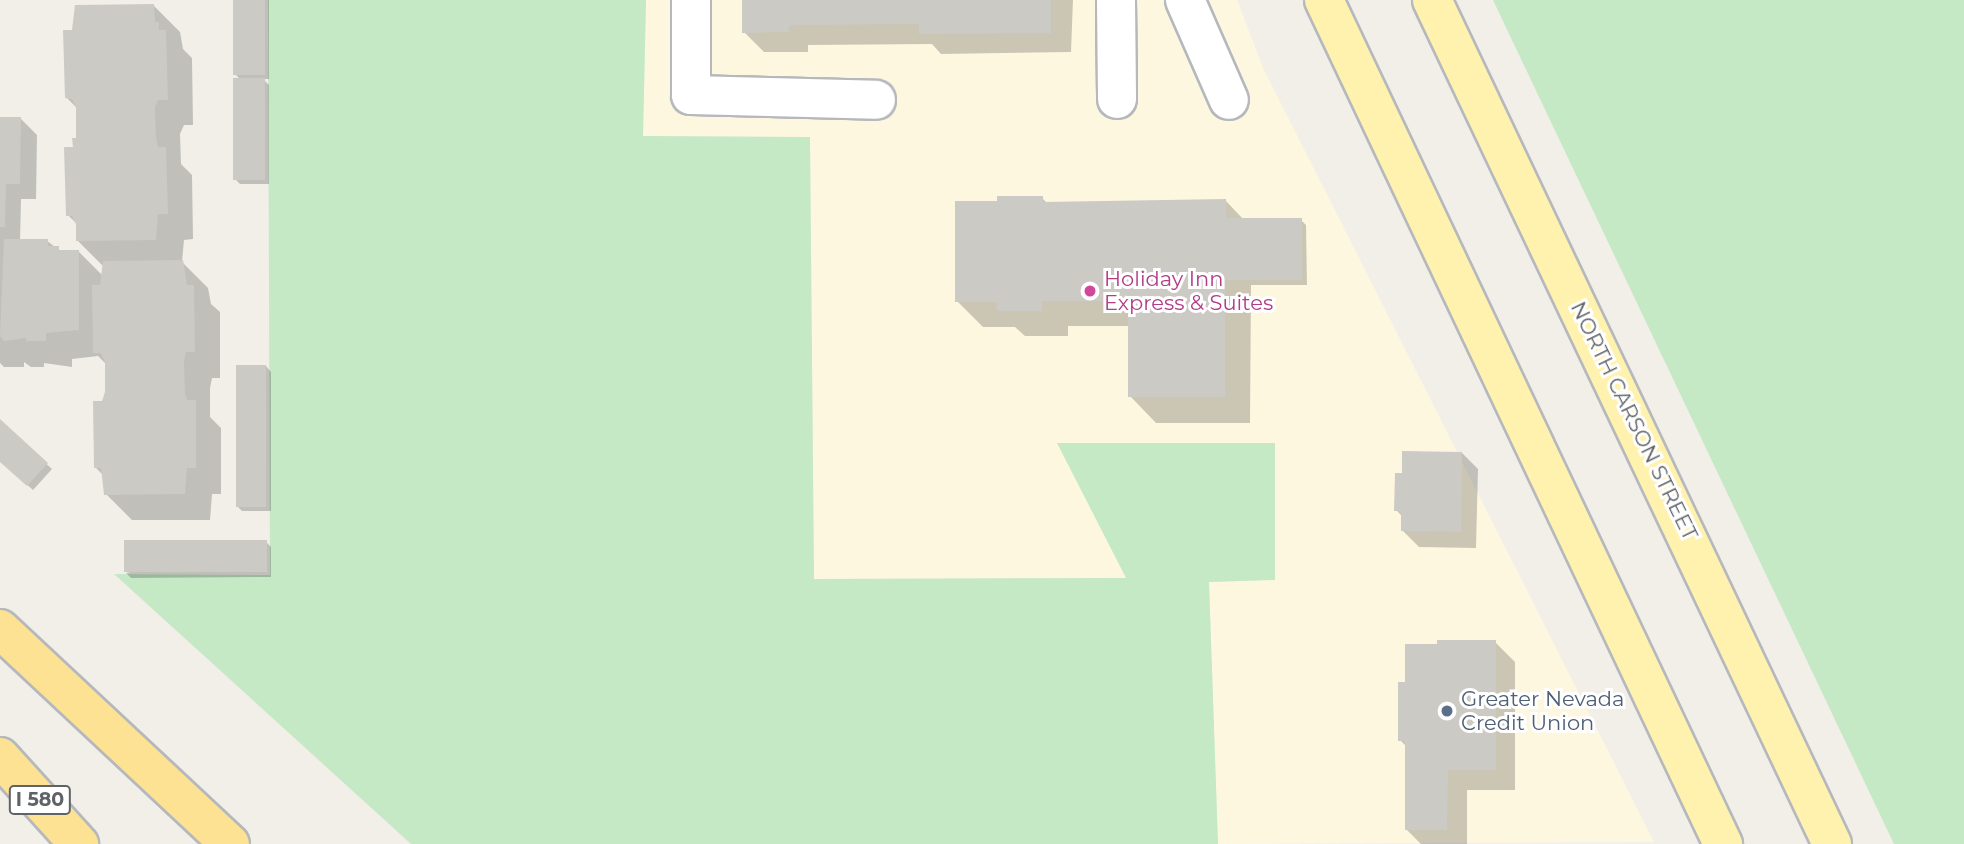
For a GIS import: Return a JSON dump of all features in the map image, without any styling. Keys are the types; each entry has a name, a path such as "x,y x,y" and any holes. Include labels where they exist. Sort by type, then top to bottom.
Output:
{"highway":[{"path":"0,629 230,844"},
{"name":"I 580","path":"0,757 79,844"}],"main road":[{"path":"1324,0 1723,844"},
{"name":"NORTH CARSON STREET","path":"1432,0 1832,844"}],"lane":[{"path":"691,0 691,95 876,100"},
{"path":"1116,0 1117,99"},
{"path":"1185,0 1229,100"}],"shaded area":[{"path":"646,0 1237,0 1263,68 1654,842 1218,844 1209,582 1274,580 1275,443 1057,443 1127,578 814,579 810,137 643,136"}],"green space":[{"path":"268,0 646,0 643,136 810,137 814,579 1126,578 1057,443 1275,443 1275,580 1209,582 1218,844 411,844 114,574 270,575"},
{"path":"1493,0 1964,0 1964,844 1894,844"}],"building":[{"path":"233,0 265,0 265,75 233,75"},
{"path":"742,0 1051,0 1051,33 919,34 919,24 789,25 789,32 742,33"},
{"path":"154,4 155,22 159,22 159,30 166,30 168,100 158,100 155,107 158,147 166,147 168,214 158,214 156,240 76,241 76,224 72,216 66,216 64,147 73,147 72,138 76,138 76,108 72,99 65,98 63,30 72,30 75,5"},
{"path":"233,78 265,78 265,180 233,180"},
{"path":"0,117 21,117 20,184 6,184 5,227 0,227"},
{"name":"Holiday Inn Express & Suites","path":"997,196 1043,196 1043,202 1226,199 1226,218 1302,218 1302,280 1225,280 1225,397 1128,397 1128,301 1042,301 1042,311 997,311 997,302 955,302 955,201 997,201"},
{"path":"4,239 48,239 48,246 59,246 59,250 79,250 79,330 46,333 46,341 26,341 26,338 4,341 0,336"},
{"path":"183,260 187,285 194,285 195,352 186,352 184,361 187,400 196,400 196,468 187,468 185,494 104,495 101,468 94,468 93,401 102,401 105,392 105,362 101,353 93,353 92,285 100,285 103,261"},
{"path":"236,365 266,365 266,507 236,507"},
{"path":"0,419 48,463 27,486 0,462"},
{"path":"1402,451 1462,452 1461,532 1401,531 1401,511 1394,511 1395,473 1402,473"},
{"path":"124,540 267,540 267,572 124,572"},
{"name":"Greater Nevada Credit Union","path":"1437,640 1496,640 1496,770 1448,770 1447,830 1405,830 1405,741 1398,741 1398,682 1405,682 1405,644 1437,644"}],"place":[{"name":"Holiday Inn Express & Suites","path":"1090,291"},
{"name":"Greater Nevada Credit Union","path":"1447,711"}]}
